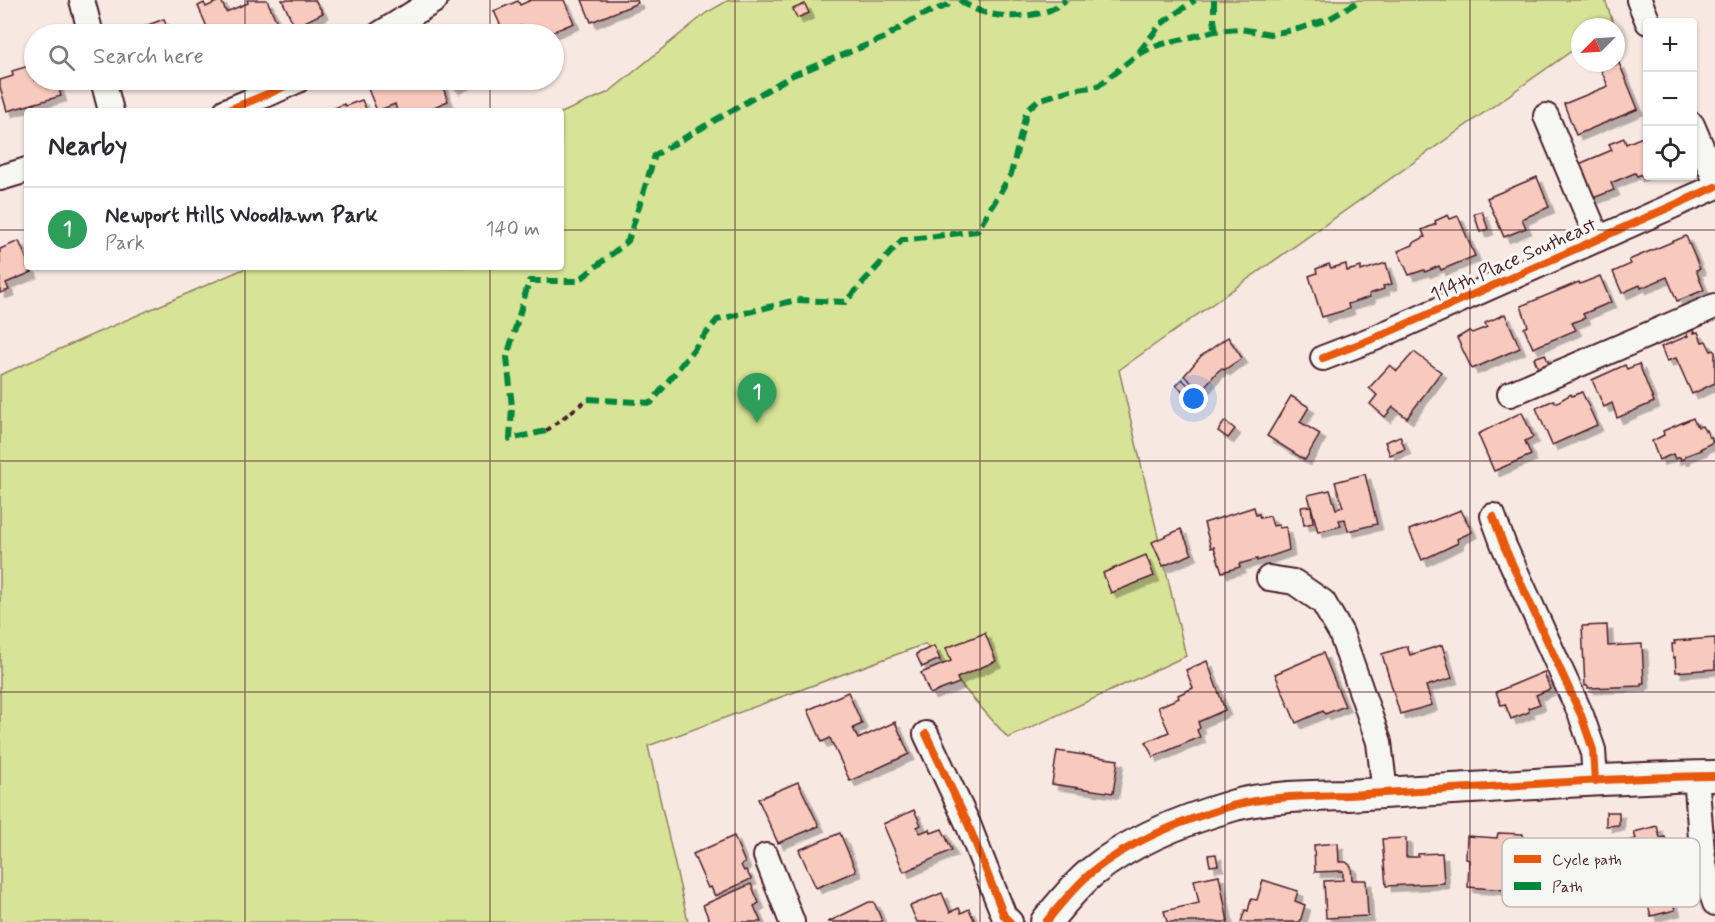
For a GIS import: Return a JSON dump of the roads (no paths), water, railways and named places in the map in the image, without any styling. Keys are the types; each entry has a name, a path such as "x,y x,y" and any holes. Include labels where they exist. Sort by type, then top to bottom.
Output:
{"main road":[{"path":"1046,922 1091,873 1114,856 1140,841 1179,824 1237,805 1295,796 1705,776"}],"street":[{"path":"82,0 88,24"},
{"path":"396,24 435,0"},
{"path":"1639,0 1646,18"},
{"path":"106,90 110,108"},
{"path":"233,108 276,90"},
{"path":"1546,116 1598,239"},
{"path":"1701,125 1715,179"},
{"path":"0,178 24,172"},
{"name":"114th Place Southeast","path":"1323,358 1375,338 1715,187"},
{"path":"1510,394 1715,306"},
{"path":"1493,516 1504,546 1581,715 1593,750 1595,781"},
{"path":"1269,578 1294,582 1323,602 1341,633 1379,742 1385,793"},
{"path":"926,734 968,824 1004,916 1010,922"},
{"path":"1705,776 1702,851 1707,880 1715,903"},
{"path":"766,856 792,922"}],"place":[{"name":"Newport Hills Woodlawn Park","path":"757,423"}]}
